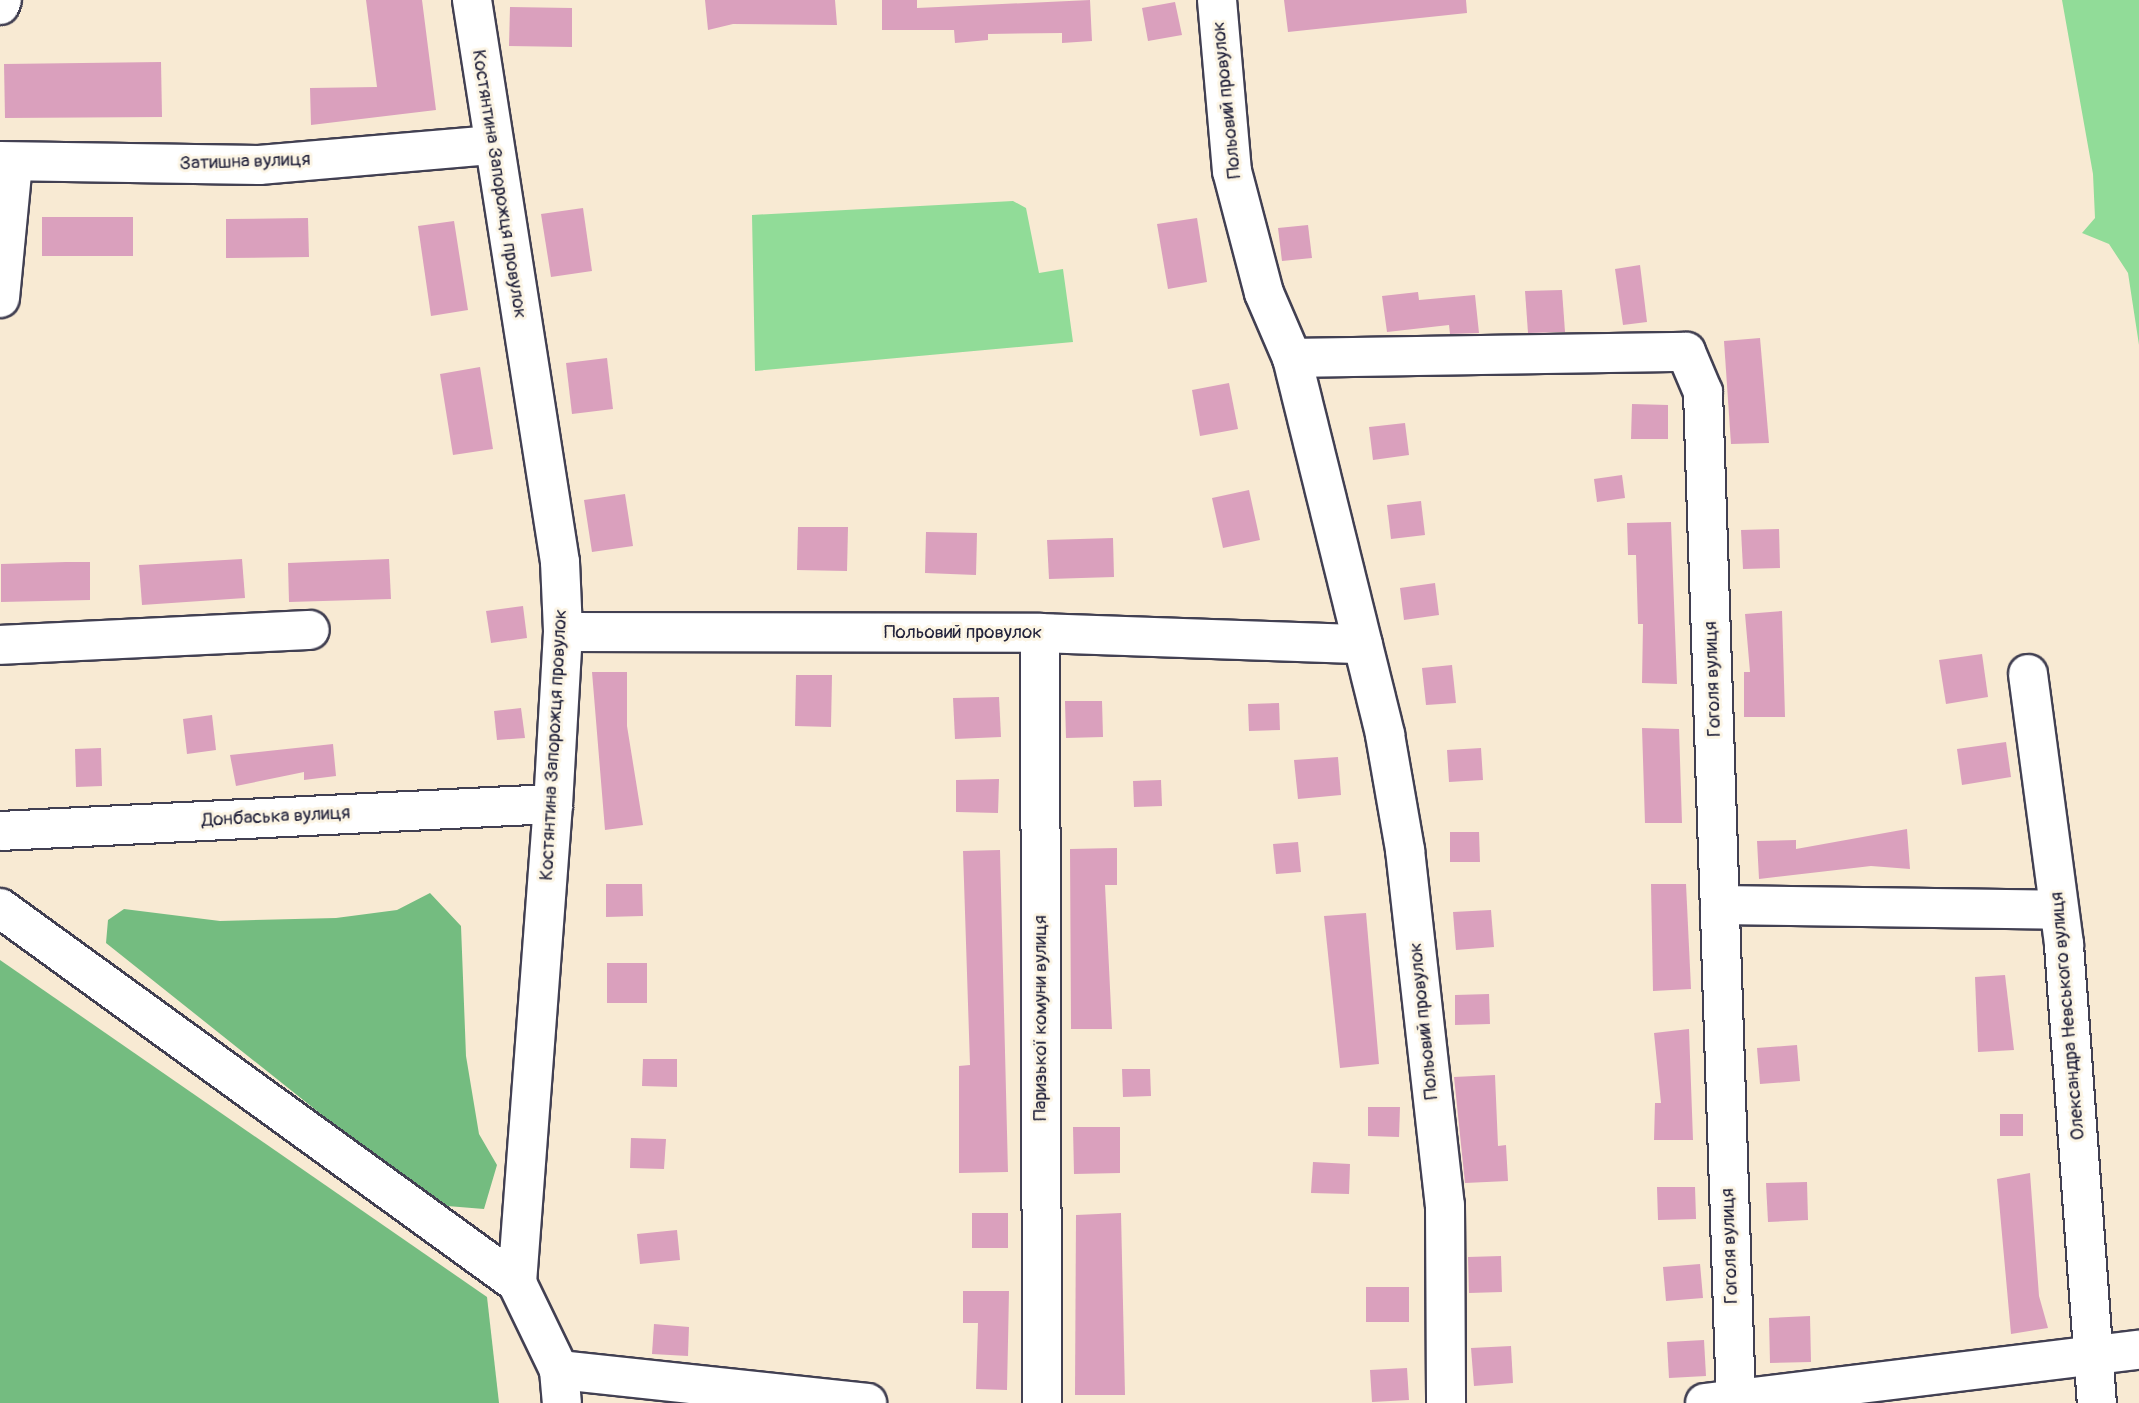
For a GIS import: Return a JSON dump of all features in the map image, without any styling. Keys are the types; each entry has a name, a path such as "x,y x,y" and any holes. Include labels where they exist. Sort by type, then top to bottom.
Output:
{"street":[{"name":"Костянтина Запорожця провулок","path":"472,0 490,145 560,562 563,632 553,804 517,1283"},
{"name":"Польовий провулок","path":"1217,0 1232,170 1264,293 1292,358 1363,644 1405,850 1445,1205 1446,1403"},
{"name":"Затишна вулиця","path":"7,162 259,165 490,145"},
{"path":"0,298 7,162"},
{"name":"Гоголя вулиця","path":"1292,358 1686,352 1703,393 1720,905 1725,1402"},
{"path":"0,645 310,629"},
{"name":"Польовий провулок","path":"563,632 1040,633 1363,644"},
{"name":"Паризької комуни вулиця","path":"1040,633 1042,1403"},
{"name":"Олександра Невського вулиця","path":"2028,674 2059,910 2097,1403"},
{"name":"Донбаська вулиця","path":"0,831 553,804"},
{"path":"1720,905 2059,910"},
{"path":"0,908 517,1283 561,1386 867,1403"},
{"path":"1725,1402 2095,1359 2139,1350"}],"green space":[{"path":"2062,0 2139,0 2139,345 2128,273 2109,244 2082,233 2095,218 2093,174"},
{"path":"1013,201 1026,208 1039,273 1063,269 1073,342 755,371 752,215"},
{"path":"430,893 461,926 466,1056 479,1134 497,1165 484,1209 435,1205 106,943 108,920 124,909 220,921 336,918 397,910"},
{"path":"0,960 487,1297 499,1403 0,1403"}],"building":[{"path":"366,0 422,0 436,110 311,125 310,88 377,87"},
{"path":"705,0 835,0 837,25 733,24 708,30"},
{"path":"882,0 917,0 917,8 1090,0 1092,41 1062,43 1062,33 988,34 988,40 955,43 954,30 882,30"},
{"path":"1284,0 1466,0 1467,13 1288,32"},
{"path":"1175,2 1182,35 1148,41 1142,8"},
{"path":"510,7 572,8 572,47 509,46"},
{"path":"161,62 162,117 5,118 4,64"},
{"path":"583,208 592,271 551,277 541,214"},
{"path":"42,217 133,217 133,256 42,256"},
{"path":"308,218 309,257 226,258 226,219"},
{"path":"1197,218 1207,282 1168,289 1157,224"},
{"path":"454,221 468,310 431,316 418,226"},
{"path":"1308,225 1312,258 1282,261 1278,228"},
{"path":"1640,265 1647,322 1623,325 1615,269"},
{"path":"1562,290 1565,332 1528,333 1525,291"},
{"path":"1418,292 1419,300 1475,295 1479,333 1450,334 1449,325 1387,332 1382,296"},
{"path":"1760,338 1769,443 1731,444 1724,341"},
{"path":"607,358 613,409 572,414 566,363"},
{"path":"480,367 493,449 453,455 440,374"},
{"path":"1229,383 1238,429 1200,436 1192,390"},
{"path":"1632,404 1668,405 1668,439 1631,439"},
{"path":"1405,423 1409,455 1373,460 1369,427"},
{"path":"1622,475 1625,498 1597,502 1594,479"},
{"path":"1249,490 1260,540 1223,548 1212,498"},
{"path":"625,494 633,546 592,552 584,500"},
{"path":"1421,501 1425,535 1391,539 1387,505"},
{"path":"1671,522 1677,684 1642,683 1643,624 1638,624 1636,555 1628,555 1627,523"},
{"path":"798,527 848,527 847,571 797,570"},
{"path":"1779,529 1780,568 1743,569 1741,530"},
{"path":"926,532 977,533 976,575 925,573"},
{"path":"1113,538 1114,577 1049,579 1047,540"},
{"path":"242,559 245,598 142,605 139,565"},
{"path":"389,559 391,599 289,602 288,563"},
{"path":"90,562 90,600 1,602 1,564"},
{"path":"1435,583 1439,615 1404,620 1400,588"},
{"path":"523,606 527,638 491,643 486,611"},
{"path":"1782,611 1785,717 1744,717 1744,672 1750,672 1745,614"},
{"path":"1982,654 1988,697 1946,704 1939,660"},
{"path":"1452,665 1456,703 1426,705 1422,668"},
{"path":"592,672 627,672 627,726 643,825 605,830"},
{"path":"796,675 832,675 831,727 795,726"},
{"path":"999,697 1001,737 955,739 953,698"},
{"path":"1065,701 1102,701 1103,737 1066,738"},
{"path":"1279,703 1280,730 1249,731 1248,704"},
{"path":"521,708 525,738 497,740 494,711"},
{"path":"212,715 216,750 187,754 183,719"},
{"path":"1642,728 1679,729 1682,823 1645,823"},
{"path":"2006,742 2011,777 1962,785 1957,749"},
{"path":"333,744 336,776 304,780 304,772 236,786 230,755"},
{"path":"101,748 102,786 76,787 75,749"},
{"path":"1481,748 1483,780 1449,782 1447,750"},
{"path":"1338,757 1341,795 1298,799 1294,760"},
{"path":"999,779 998,813 956,812 956,780"},
{"path":"1161,780 1162,806 1134,807 1133,781"},
{"path":"1907,829 1910,869 1871,866 1759,879 1757,841 1796,840 1796,849"},
{"path":"1450,832 1479,832 1480,862 1450,862"},
{"path":"1298,842 1301,872 1276,874 1273,844"},
{"path":"1117,848 1117,885 1105,885 1112,1029 1071,1029 1070,849"},
{"path":"1000,850 1008,1172 959,1173 959,1066 970,1065 963,851"},
{"path":"606,884 642,884 643,916 606,917"},
{"path":"1651,884 1686,884 1691,989 1653,991"},
{"path":"1491,910 1494,947 1456,950 1453,912"},
{"path":"1366,913 1379,1064 1340,1068 1324,916"},
{"path":"607,963 647,963 647,1003 607,1003"},
{"path":"2005,975 2014,1050 1978,1052 1975,977"},
{"path":"1489,994 1490,1024 1455,1025 1455,995"},
{"path":"1689,1029 1693,1140 1654,1140 1655,1103 1661,1103 1654,1033"},
{"path":"1797,1045 1800,1081 1760,1084 1757,1048"},
{"path":"643,1059 677,1059 677,1087 642,1086"},
{"path":"1122,1069 1150,1069 1151,1096 1123,1097"},
{"path":"1495,1075 1498,1146 1506,1145 1508,1181 1465,1183 1454,1077"},
{"path":"1368,1107 1400,1107 1399,1137 1368,1136"},
{"path":"2000,1114 2023,1114 2023,1136 2000,1136"},
{"path":"1073,1127 1120,1127 1120,1173 1074,1174"},
{"path":"631,1138 666,1139 664,1169 630,1168"},
{"path":"1313,1162 1350,1164 1349,1194 1311,1193"},
{"path":"2030,1173 2039,1296 2048,1328 2011,1334 1997,1179"},
{"path":"1807,1182 1808,1220 1768,1222 1766,1183"},
{"path":"1657,1187 1695,1187 1696,1219 1658,1220"},
{"path":"972,1213 1008,1213 1008,1248 972,1248"},
{"path":"1121,1213 1125,1395 1075,1395 1076,1215"},
{"path":"677,1230 680,1260 640,1264 637,1234"},
{"path":"1501,1256 1502,1292 1469,1293 1468,1257"},
{"path":"1700,1264 1703,1298 1666,1301 1663,1267"},
{"path":"1366,1287 1409,1287 1409,1322 1366,1322"},
{"path":"963,1291 1009,1291 1007,1390 976,1389 978,1323 963,1323"},
{"path":"1810,1316 1811,1362 1770,1363 1769,1318"},
{"path":"654,1324 689,1327 688,1356 652,1354"},
{"path":"1704,1340 1706,1376 1669,1378 1667,1342"},
{"path":"1511,1346 1513,1383 1474,1386 1471,1348"},
{"path":"1407,1368 1409,1400 1372,1402 1370,1370"}]}
